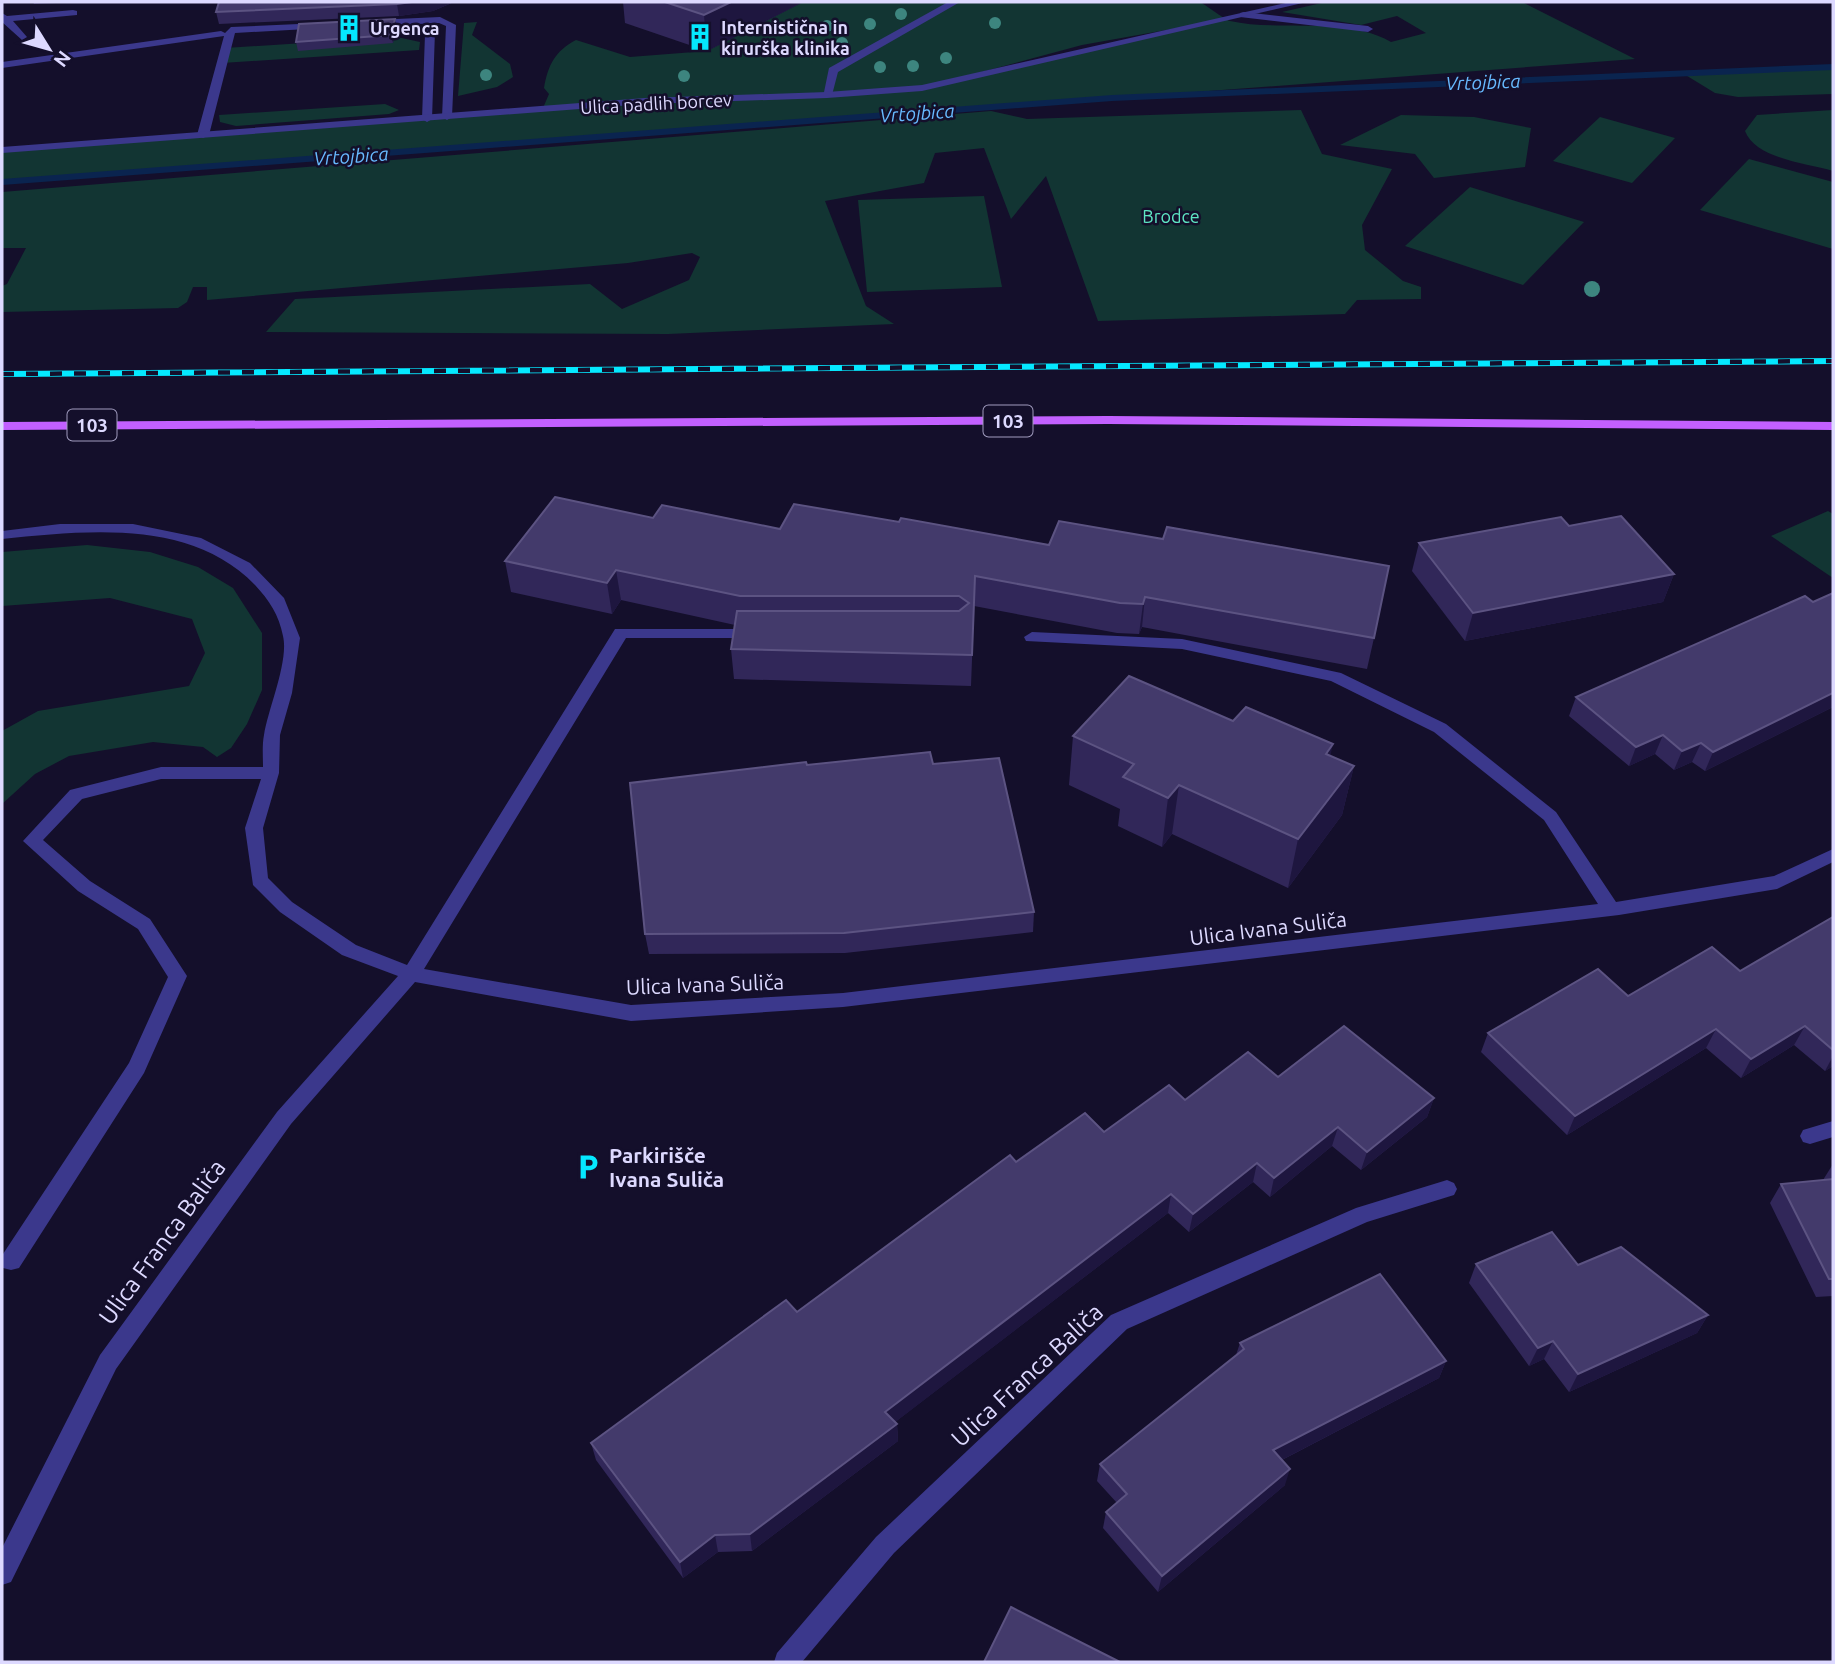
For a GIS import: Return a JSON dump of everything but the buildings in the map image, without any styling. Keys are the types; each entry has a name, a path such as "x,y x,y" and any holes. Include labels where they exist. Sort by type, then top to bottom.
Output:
{"main road":[{"name":"103","path":"2,426 1095,421 1833,426"}],"street":[{"path":"827,96 834,71 955,2"},
{"name":"Ulica padlih borcev","path":"2,149 645,101 827,96 922,88 1302,2"},
{"path":"3,18 73,13"},
{"path":"1244,15 1368,29"},
{"path":"3,18 22,37"},
{"path":"356,24 440,20 451,25 447,117"},
{"path":"203,135 231,30 328,25"},
{"path":"395,33 430,31 427,118"},
{"path":"2,65 221,34"},
{"path":"2,535 60,528 133,528 196,541 245,566 279,601 292,638 284,693 272,735 271,773 254,828 259,880 286,907 349,950 411,974 621,633 769,633"},
{"path":"1032,636 1182,644 1335,677 1440,728 1549,816 1611,908"},
{"path":"11,1261 137,1067 178,976 144,924 84,887 32,841 76,794 161,773 271,773"},
{"name":"Ulica Ivana Suliča","path":"411,974 631,1013 843,1000 1611,908 1777,882 1833,855"},
{"name":"Ulica Franca Baliča","path":"2,1573 108,1362 284,1118 411,974"},
{"path":"1810,1136 1833,1129"},
{"name":"Ulica Franca Baliča","path":"786,1662 886,1545 1119,1322 1363,1214 1447,1189"}],"green space":[{"path":"803,2 1200,2 1230,21 1354,29 1391,42 1426,33 1397,16 1361,25 1282,12 1326,2 1522,2 1635,59 2,182 2,150 543,108 549,94 544,88 550,66 563,49 576,40 630,57 707,51","holes":["1211,22 944,82 1082,45"]},
{"path":"477,22 472,35 510,64 513,77 497,87 458,96 464,23"},
{"path":"397,37 420,42 419,50 222,63 225,48"},
{"path":"1833,66 1833,94 1738,97 1715,93 1679,71"},
{"path":"385,104 399,110 389,114 236,126 220,122 219,115"},
{"name":"Brodce","path":"1301,110 1322,154 1392,169 1362,225 1365,250 1403,281 1421,287 1421,299 1357,300 1345,314 1098,321 1046,176 1011,219 984,148 935,153 924,183 825,201 866,306 894,324 668,334 266,332 295,299 590,284 622,309 689,280 700,257 692,253 628,263 207,300 207,287 193,287 187,302 178,308 2,312 2,286 7,284 26,248 2,248 2,192 991,111 1027,119"},
{"path":"1833,110 1833,171 1771,154 1760,148 1745,131 1757,115"},
{"path":"1401,115 1474,117 1531,128 1525,167 1434,178 1415,154 1340,145"},
{"path":"1600,117 1675,138 1632,183 1553,161"},
{"path":"1749,159 1833,182 1833,249 1700,210"},
{"path":"1470,187 1584,222 1523,285 1405,246"},
{"path":"984,196 1002,287 867,292 858,200"},
{"path":"1828,511 1833,514 1833,578 1771,536"},
{"path":"87,545 150,552 198,567 233,588 262,633 262,690 247,724 231,748 217,757 203,747 153,742 69,756 35,774 2,804 2,731 38,711 189,686 205,653 192,619 110,598 2,606 2,552"}],"waterway":[{"name":"Vrtojbica","path":"2,182 1112,98 1833,67"}],"railway":[{"path":"2,374 1833,361"}],"place":[{"name":"Urgenca","path":"349,28"},
{"name":"Internistična in kirurška klinika","path":"700,37"},
{"name":"Parkirišče Ivana Suliča","path":"588,1167"}]}
